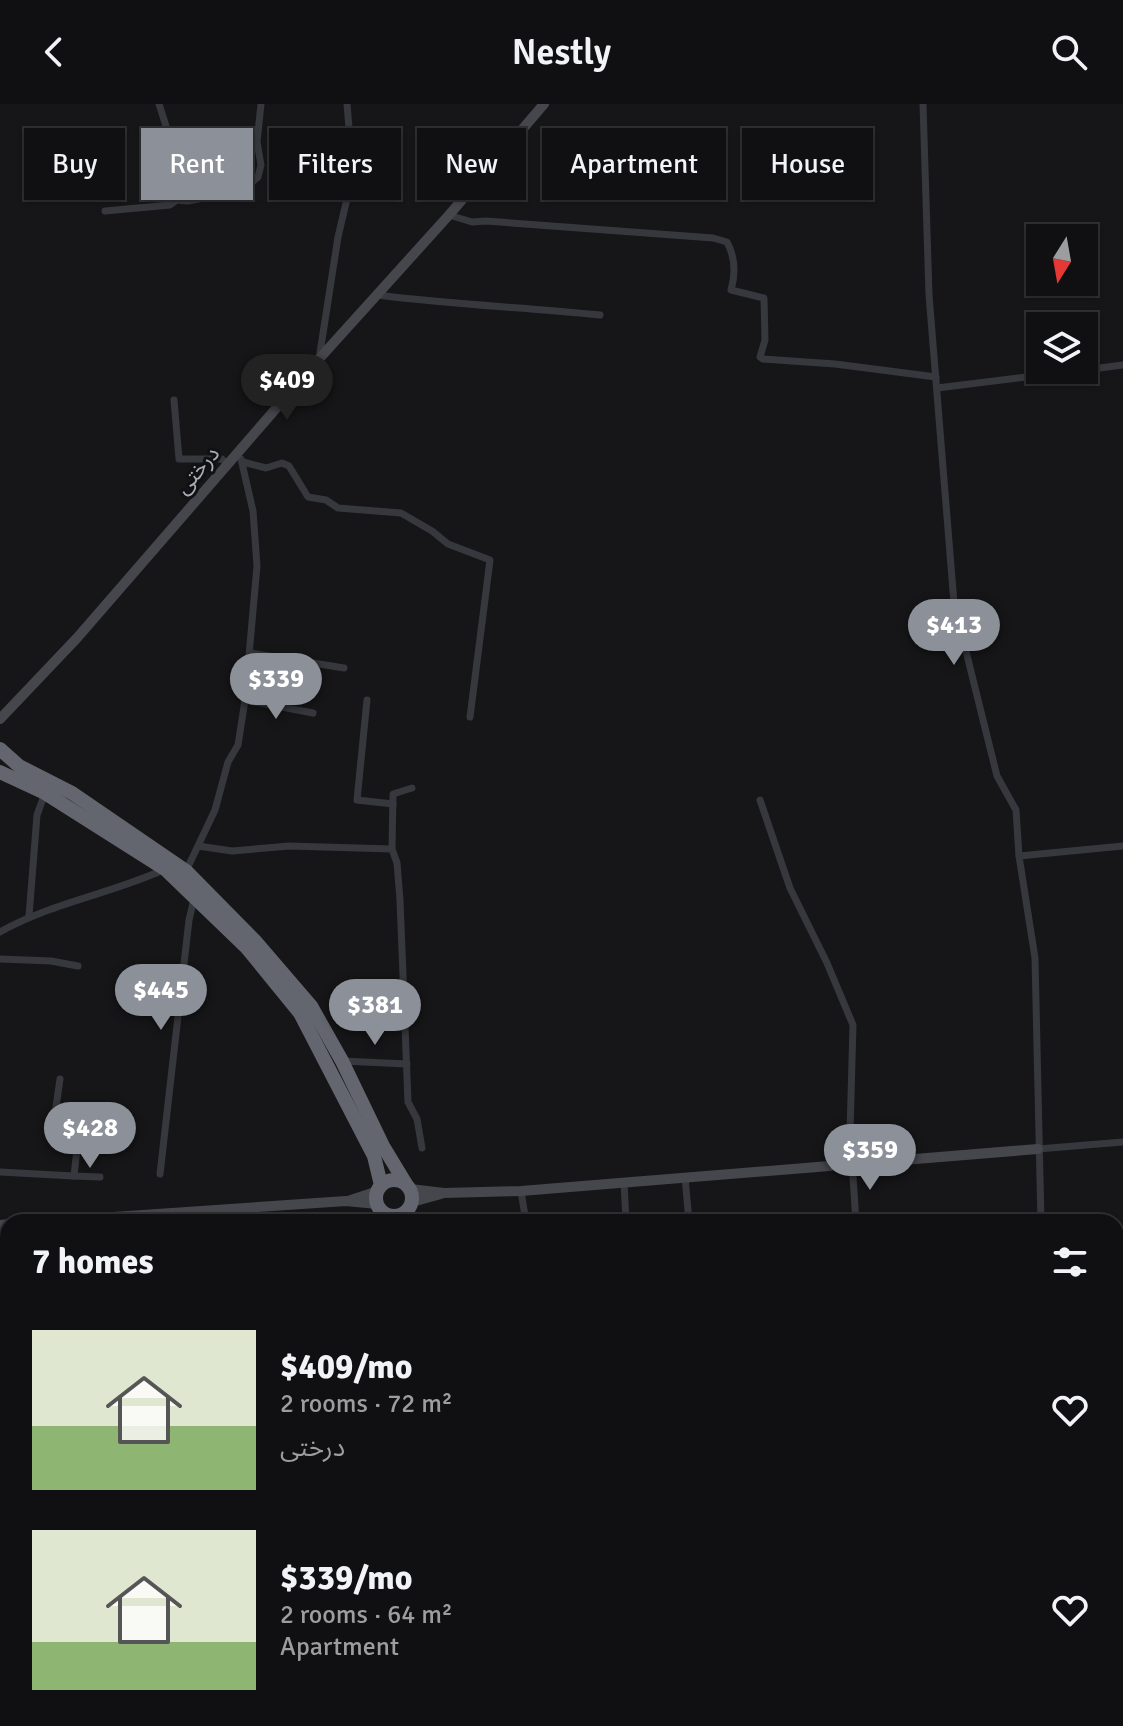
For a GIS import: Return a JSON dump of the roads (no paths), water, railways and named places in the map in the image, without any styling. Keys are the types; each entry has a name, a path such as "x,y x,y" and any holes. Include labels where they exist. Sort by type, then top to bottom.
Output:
{"highway":[{"path":"0,749 19,766 72,793 186,871 256,942 311,1006 342,1061 410,1201"},
{"path":"0,772 45,793 165,869 247,948 300,1013 374,1156 382,1203"},
{"path":"382,1203 393,1180 410,1201"}],"street":[{"path":"159,104 166,126"},
{"path":"105,211 170,205 177,200 188,201 243,190 258,177 261,165 257,142 261,104"},
{"path":"319,359 338,237 350,186 347,104"},
{"name":"درختی","path":"0,729 2,718 228,465 240,458 319,359 544,104"},
{"path":"923,104 929,295 954,603 997,776 1016,810 1019,856 1035,958 1041,1214"},
{"path":"449,215 472,222 650,233 727,242 734,255 731,290 764,298 765,340 760,357 763,359 835,364 936,377"},
{"path":"378,295 600,315"},
{"path":"1098,368 1123,365"},
{"path":"937,388 1026,377"},
{"path":"174,400 179,459 222,459 228,465"},
{"path":"186,871 215,810 228,762 238,745 245,700 257,566 253,511 240,458"},
{"path":"240,458 266,468 282,463 289,466 308,497 326,500 338,508 401,513 448,544 490,560 470,717"},
{"path":"251,653 344,668"},
{"path":"245,700 313,713"},
{"path":"367,700 357,800 393,804"},
{"path":"412,788 394,793 392,849 397,863 400,900 408,1102 417,1119 422,1148"},
{"path":"29,916 37,815 45,793"},
{"path":"760,800 790,888 853,1025 850,1132 856,1214"},
{"path":"198,846 232,851 289,846 392,849"},
{"path":"1019,856 1123,846"},
{"path":"0,932 29,916 165,869"},
{"path":"160,1174 189,920 195,897"},
{"path":"0,959 51,961 78,966"},
{"path":"342,1061 407,1064"},
{"path":"60,1079 53,1128 79,1131 74,1176"},
{"path":"410,1201 444,1193 521,1191 1123,1142"},
{"path":"0,1172 100,1177"},
{"path":"685,1177 688,1214"},
{"path":"624,1182 626,1214"},
{"path":"521,1191 525,1214"},
{"path":"212,1214 346,1201 382,1203"}]}
